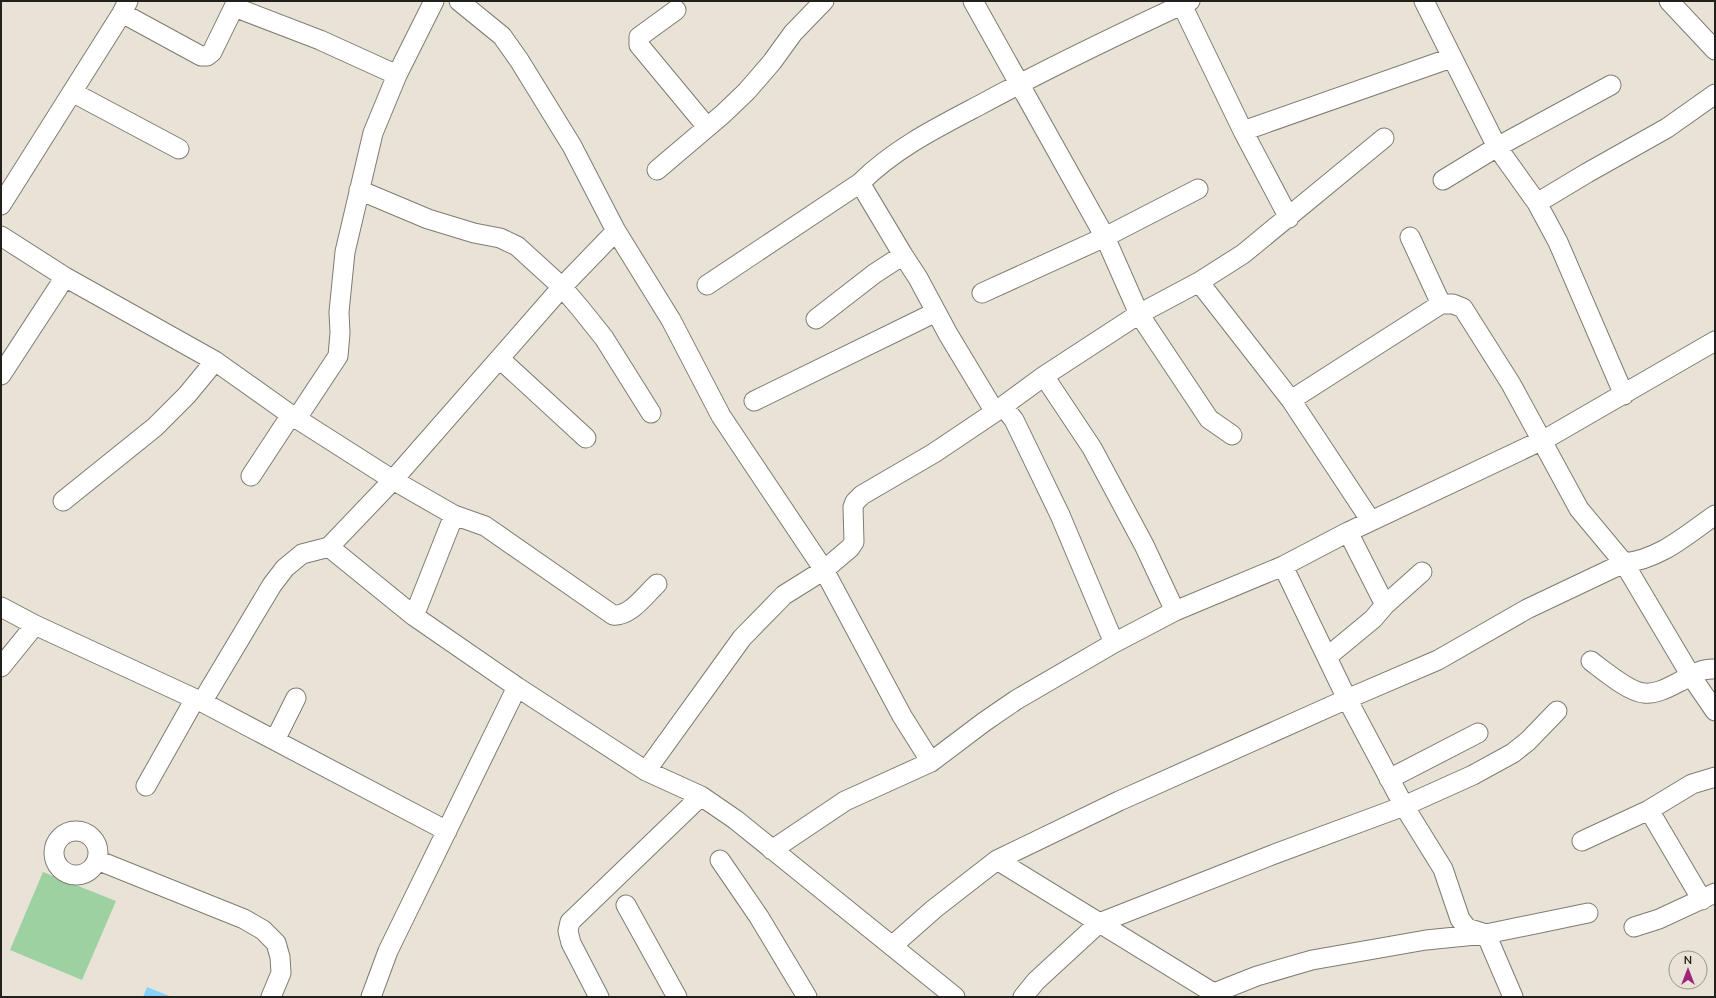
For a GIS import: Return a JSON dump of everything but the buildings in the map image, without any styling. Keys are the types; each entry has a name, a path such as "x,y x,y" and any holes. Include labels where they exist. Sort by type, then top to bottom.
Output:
{"street":[{"path":"251,476 338,356 340,333 339,312 345,252 373,133 397,75 434,1"},
{"path":"459,1 502,36 519,60 572,146 616,231 671,320 721,416 824,570 902,716 931,762"},
{"path":"657,170 708,127 747,91 772,62 793,33 824,1"},
{"path":"1424,1 1497,147 1537,203 1558,242 1624,395"},
{"path":"1669,1 1715,50"},
{"path":"975,2 1105,237 1139,314 1209,420 1232,435"},
{"path":"707,285 860,184 874,170 909,143 1020,83 1186,3 1243,132 1289,218"},
{"path":"1,205 125,7 201,56 207,56 212,52 235,4 397,75"},
{"path":"676,10 639,37 639,45 708,127"},
{"path":"1243,132 1452,58"},
{"path":"1443,180 1497,147 1610,85"},
{"path":"72,92 179,149"},
{"path":"1537,203 1667,128 1715,94"},
{"path":"646,770 742,638 784,595 824,570 850,548 854,542 853,508 855,502 862,495 934,453 999,409 1044,376 1139,314 1198,282 1243,254 1289,218 1384,138"},
{"path":"860,184 902,255 918,278 977,384 999,409 1014,420 1060,515 1114,643"},
{"path":"982,292 1105,237 1198,189"},
{"path":"359,190 428,219 474,233 500,238 517,246 562,287 604,338 651,413"},
{"path":"146,786 198,700 279,575 302,554 329,547 393,480 562,287 616,231"},
{"path":"1,236 65,277 215,361 294,417 393,480 454,515 485,526 613,615 621,616 657,584"},
{"path":"1410,237 1441,304"},
{"path":"816,319 874,274 902,255"},
{"path":"1,375 65,277"},
{"path":"1198,282 1291,400 1371,521"},
{"path":"1291,400 1441,304 1453,304 1463,308 1511,384 1579,509 1624,563 1690,676 1715,711"},
{"path":"754,401 936,312"},
{"path":"772,850 845,802 931,762 1016,700 1114,643 1175,611 1283,566 1348,532 1542,441 1624,395 1715,341"},
{"path":"500,359 586,438"},
{"path":"63,501 155,427 188,395 215,361"},
{"path":"1044,376 1092,448 1144,545 1175,611"},
{"path":"414,616 454,515"},
{"path":"892,946 934,909 997,860 1126,798 1438,660 1527,609 1624,563 1639,561 1662,552 1715,516"},
{"path":"1348,532 1385,605"},
{"path":"329,547 414,616 517,687 646,770 701,796 736,820 955,997"},
{"path":"1283,566 1347,699 1404,806 1443,869 1460,918 1467,928 1486,934 1513,997"},
{"path":"1327,657 1373,619 1385,605 1422,572"},
{"path":"1,607 35,625 198,700 447,832"},
{"path":"1,667 35,625"},
{"path":"1591,661 1617,680 1643,693 1666,688 1690,676 1696,671 1704,669 1715,670"},
{"path":"371,997 388,951 517,687"},
{"path":"275,740 296,698"},
{"path":"1023,997 1036,981 1099,923 1272,855 1404,806 1473,775 1513,753 1528,741 1557,711"},
{"path":"1389,778 1478,733"},
{"path":"1582,841 1649,810 1692,784 1715,776"},
{"path":"599,997 571,943 568,931 570,922 701,796"},
{"path":"1634,927 1659,920 1709,896 1649,810"},
{"path":"96,860 244,920 263,930 276,943 280,957 281,973 271,997"},
{"path":"720,860 759,917 807,997"},
{"path":"997,860 1218,995 1257,976 1312,960 1426,940 1486,934 1588,913"},
{"path":"626,905 677,997"}],"green space":[{"path":"43,872 116,901 82,980 10,950"}],"water":[{"path":"147,987 172,997 143,997"}]}
